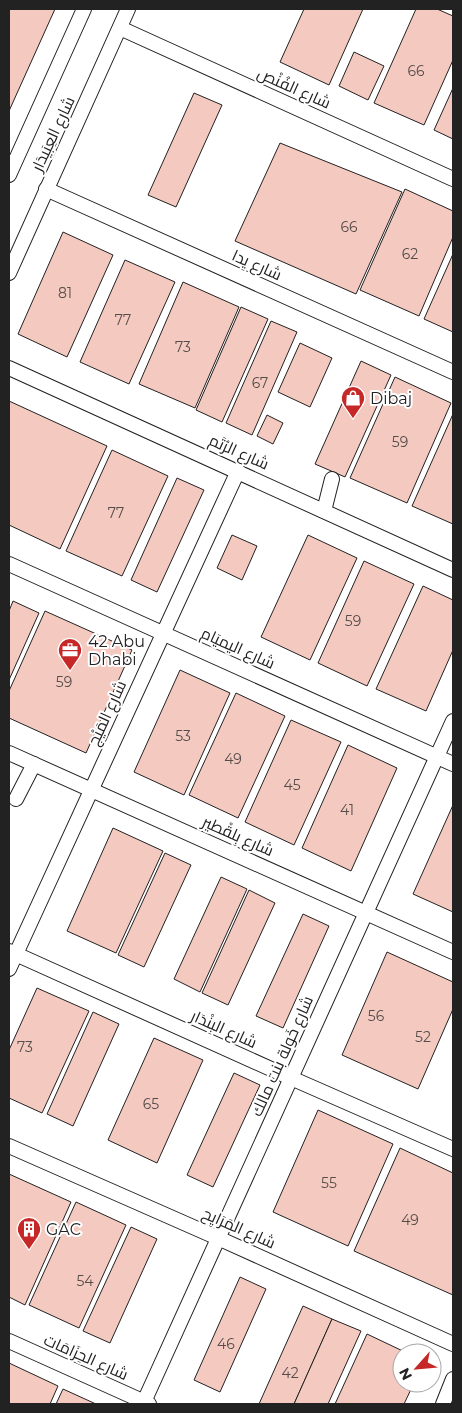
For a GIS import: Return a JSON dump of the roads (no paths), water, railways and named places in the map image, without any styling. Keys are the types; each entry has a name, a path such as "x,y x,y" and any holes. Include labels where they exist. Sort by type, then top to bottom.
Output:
{"street":[{"path":"9,175 84,9"},
{"name":"شارع العِبَيدَار","path":"9,273 15,241 46,189 128,9"},
{"name":"شارع الفُنْص","path":"120,28 453,178"},
{"name":"شارع يِدا","path":"46,189 453,372"},
{"name":"شارع الرُتَم","path":"9,368 453,570"},
{"name":"شارع المَيْج","path":"9,969 12,952 91,790 238,471"},
{"path":"324,511 332,479"},
{"name":"شارع اليميَام","path":"9,564 453,764"},
{"name":"شارع خَولة بنت مالك","path":"145,1404 218,1238 453,721"},
{"name":"شارع بِلقْطير","path":"9,753 453,952"},
{"path":"16,799 34,764"},
{"name":"شارع البِنْدَار","path":"12,952 453,1150"},
{"name":"شارع المَرَايِح","path":"9,1146 453,1344"},
{"name":"شارع الحِزَامَات","path":"9,1341 145,1404"},
{"path":"443,1404 453,1379"}],"place":[{"name":"Dibaj","path":"353,419"},
{"name":"42 Abu Dhabi","path":"70,671"},
{"name":"GAC","path":"29,1250"}]}
